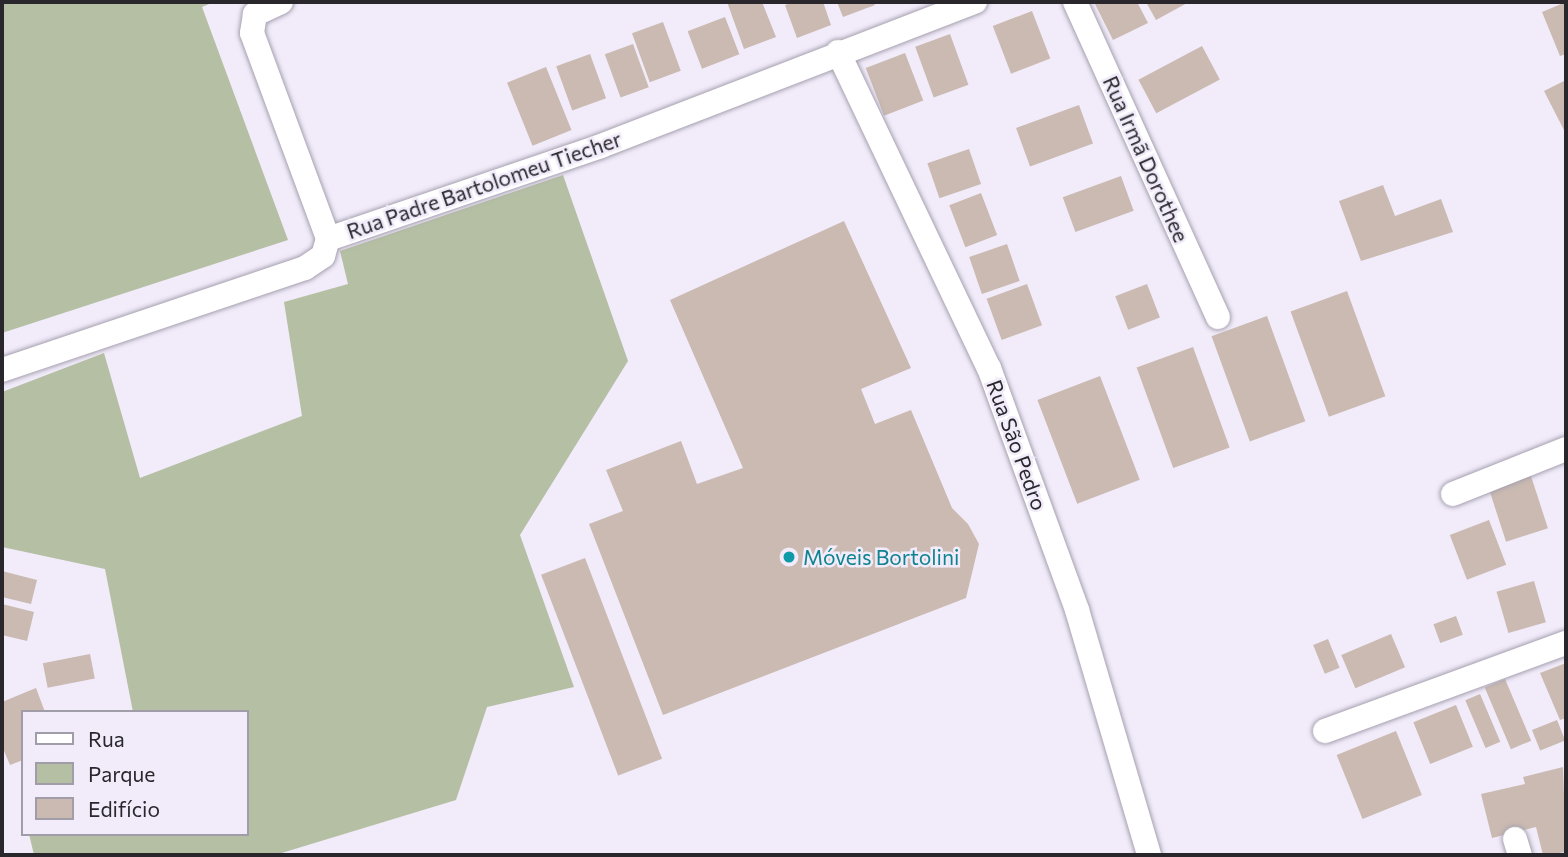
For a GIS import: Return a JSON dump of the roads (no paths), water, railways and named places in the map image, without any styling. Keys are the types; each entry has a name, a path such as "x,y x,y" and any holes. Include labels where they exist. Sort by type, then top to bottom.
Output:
{"street":[{"path":"281,2 255,14 251,22 328,239"},
{"name":"Rua Padre Bartolomeu Tiecher","path":"2,370 305,268 323,256 328,239 601,146 838,52 975,2"},
{"name":"Rua Irmã Dorothee","path":"1075,2 1217,317"},
{"name":"Rua São Pedro","path":"838,52 989,368 1077,610 1149,855"},
{"path":"1453,494 1566,449"},
{"path":"1325,731 1566,643"}],"place":[{"name":"Móveis Bortolini","path":"789,557"}]}
